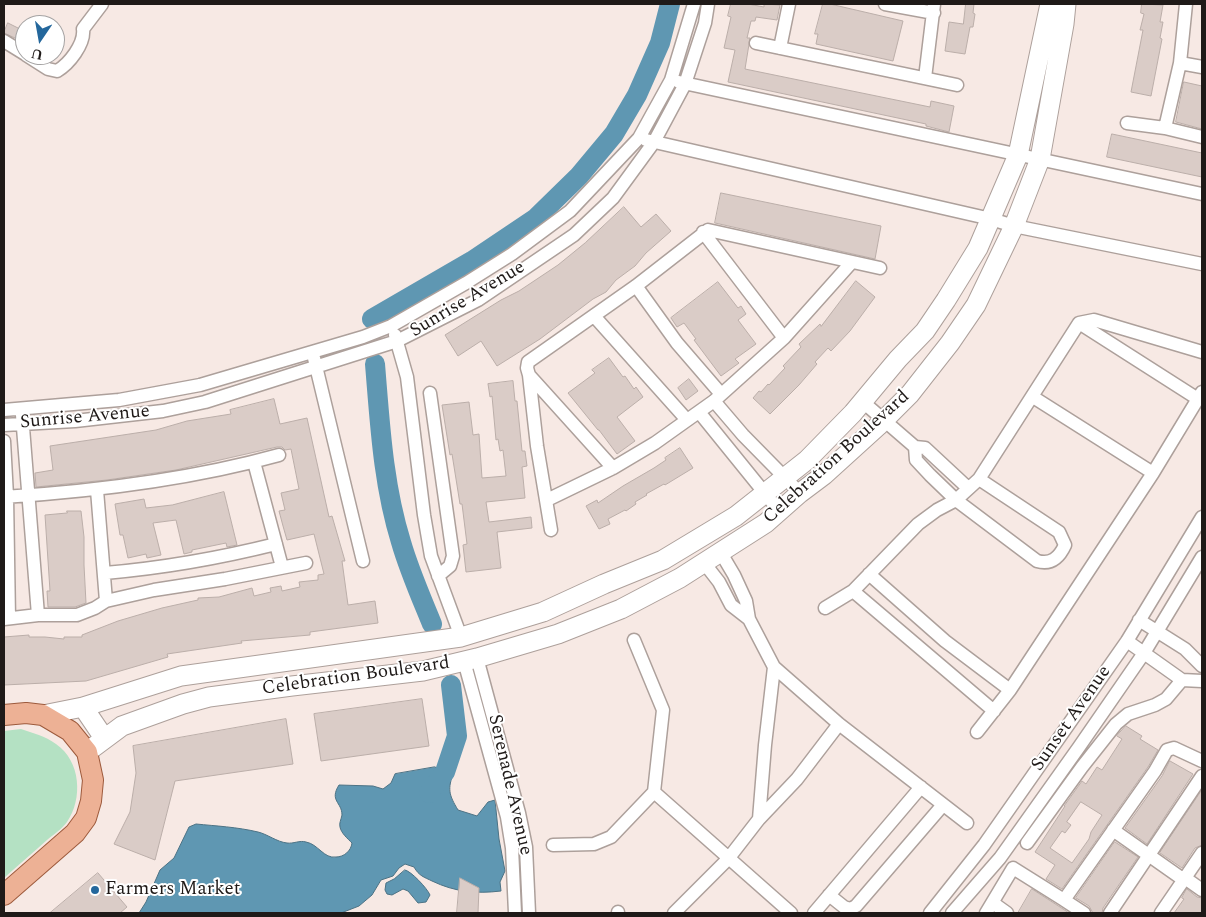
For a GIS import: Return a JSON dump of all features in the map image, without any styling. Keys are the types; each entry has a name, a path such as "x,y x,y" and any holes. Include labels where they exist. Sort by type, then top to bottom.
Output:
{"main road":[{"path":"4,715 26,713 43,715 70,731 87,752 93,780 92,801 86,818 68,841 4,895"}],"street":[{"path":"65,64 78,48 84,35 83,29 102,4"},
{"name":"Sunrise Avenue","path":"4,410 119,400 200,385 364,337 391,326 512,254 570,211 639,138 671,80 694,4"},
{"name":"Sunrise Avenue","path":"4,425 75,421 163,411 205,402 315,366 397,342 478,300 574,235 613,198 654,142 685,84 705,23 708,4"},
{"path":"780,48 789,4"},
{"path":"885,4 934,8 925,78"},
{"name":"Celebration Boulevard","path":"43,715 84,707 181,676 461,637 543,612 663,560 736,516 806,460 863,402 898,359 925,331 978,248 1018,155 1050,4"},
{"name":"Celebration Boulevard","path":"87,752 122,726 183,704 209,698 292,686 423,672 558,634 621,610 705,564 766,523 824,475 910,394 976,305 1014,226 1040,159 1066,4"},
{"path":"1165,128 1180,63 1186,4"},
{"path":"4,41 15,48"},
{"path":"756,43 957,85"},
{"path":"1180,63 1202,67"},
{"path":"42,65 56,71 65,65"},
{"path":"671,80 1202,194"},
{"path":"1127,123 1165,128 1202,136"},
{"path":"639,138 991,219 1014,226 1202,264"},
{"path":"552,530 537,446 529,375 526,368 528,362 636,286 703,232 712,229 851,263 880,268"},
{"path":"703,232 784,338"},
{"path":"547,500 612,468 655,443 699,412 784,338 851,263"},
{"path":"636,286 718,397 743,435 800,493"},
{"path":"594,316 687,420"},
{"path":"825,608 853,591 918,524 956,500 979,479 1079,323 1094,320 1202,352"},
{"path":"977,732 1010,690 1153,473 1200,395 1079,323"},
{"path":"391,326 407,377 431,556 461,637"},
{"path":"312,351 363,561"},
{"path":"529,375 612,468"},
{"path":"430,393 453,556 450,566 438,576"},
{"path":"1033,397 1153,473"},
{"path":"863,402 914,447 925,448 968,488"},
{"path":"22,408 38,615"},
{"path":"699,412 780,512"},
{"path":"4,441 6,619 38,615 77,615 95,608 106,601 154,590 306,564"},
{"path":"914,447 916,460 956,500 1036,561 1047,563 1055,559 1065,545 1059,532 979,479"},
{"path":"5,496 97,490 206,474 279,454"},
{"path":"254,462 282,567"},
{"path":"930,475 942,462"},
{"path":"97,490 106,601"},
{"name":"Sunset Avenue","path":"930,913 984,845 1127,641 1202,517"},
{"path":"105,573 142,570 236,554 276,544"},
{"path":"721,553 734,574 746,601 749,619 774,667 839,724 921,787 942,806 967,823"},
{"name":"Sunset Avenue","path":"952,913 1000,858 1144,653 1202,557"},
{"path":"705,564 719,582 730,605 749,619"},
{"path":"869,574 946,641 1010,690"},
{"path":"853,591 994,711"},
{"path":"1139,620 1184,649 1202,666"},
{"path":"553,845 594,844 611,837 654,792 663,710 634,640"},
{"path":"1127,641 1182,680 1202,681"},
{"name":"Serenade Avenue","path":"471,659 507,817 512,848 515,913"},
{"name":"Serenade Avenue","path":"471,659 519,813 526,847 529,913"},
{"path":"759,818 774,667"},
{"path":"1028,843 1082,767 1116,724 1128,714 1155,705 1166,699 1182,680"},
{"path":"84,707 104,738"},
{"path":"674,913 728,859 759,818 797,779 839,724"},
{"path":"1064,900 1169,749 1174,748 1202,760"},
{"path":"1110,913 1202,776"},
{"path":"814,913 921,787"},
{"path":"654,792 791,913"},
{"path":"829,895 844,906 850,908 856,906 942,806"},
{"path":"1113,830 1202,890"},
{"path":"1162,913 1202,853"},
{"path":"1007,913 989,908 1013,868 1084,913"}],"green space":[{"path":"21,729 48,739 64,751 71,760 77,781 76,802 65,825 4,878 4,731"}],"water":[{"path":"435,767 445,772 454,772 450,783 450,792 458,810 477,816 488,802 495,800 505,871 500,882 501,891 474,892 449,888 424,877 414,867 405,864 393,876 381,880 372,895 359,906 341,913 139,913 160,870 174,858 189,827 196,824 250,830 283,842 301,841 310,843 328,856 339,857 349,851 352,843 343,834 340,827 342,815 335,795 339,785 373,786 383,789 391,783 395,774"},
{"path":"405,870 422,884 430,895 426,902 418,903 408,891 403,889 392,895 387,894 385,890 386,883"}],"building":[{"path":"731,4 748,4 764,7 764,4 780,5 777,20 756,17 755,21 751,21 747,38 750,38 745,69 930,107 931,101 954,106 949,132 926,126 926,124 728,82 735,50 724,48 731,17 728,16"},
{"path":"823,4 903,21 893,61 816,44 818,34 815,34"},
{"path":"966,4 974,4 973,13 975,14 973,27 970,27 965,54 945,51 949,22 963,24"},
{"path":"1142,4 1163,5 1160,22 1163,22 1160,38 1162,39 1151,96 1131,92 1143,30 1140,30 1144,14 1141,13"},
{"path":"8,23 15,26 15,38 4,33"},
{"path":"1184,82 1202,86 1202,129 1176,122"},
{"path":"1112,134 1202,153 1202,177 1107,157"},
{"path":"721,193 881,226 875,259 715,223"},
{"path":"624,207 641,227 656,214 671,231 646,253 635,266 616,280 606,292 593,299 540,339 497,366 481,341 458,356 445,335 519,291 558,265"},
{"path":"856,281 875,297 850,331 831,351 828,348 815,362 817,364 799,385 770,414 753,398 785,368 783,366 801,347 799,344 820,324 821,326"},
{"path":"718,282 738,308 741,306 746,314 738,320 756,344 735,359 739,363 721,376 694,340 696,339 684,323 677,327 671,318"},
{"path":"609,358 623,377 625,376 634,389 636,387 643,397 617,417 635,441 617,454 568,393 595,373 592,370"},
{"path":"689,379 698,391 686,400 678,388"},
{"path":"513,381 522,451 525,451 527,466 522,467 525,498 486,502 489,522 531,517 532,528 497,532 501,568 466,572 463,545 467,544 462,504 460,504 452,454 450,455 442,405 469,402 473,435 479,434 482,478 506,476 503,450 500,451 498,439 496,440 492,396 490,397 488,384"},
{"path":"274,399 280,424 307,418 329,517 332,516 345,561 342,561 348,605 375,601 378,623 310,632 310,635 241,641 242,643 167,654 168,657 86,681 4,685 4,637 29,635 29,637 64,639 64,637 82,637 82,635 118,621 198,600 198,598 219,597 252,588 254,596 271,592 270,588 281,586 282,591 300,587 299,582 318,580 318,575 324,574 314,534 287,540 279,511 285,510 281,493 299,489 291,449 285,450 282,447 277,447 176,470 107,480 36,487 35,473 53,470 50,446 156,430 187,421 231,414 230,410"},
{"path":"680,448 693,468 646,494 626,511 608,519 610,524 599,529 586,506 597,500 598,503 666,460 665,458"},
{"path":"224,492 237,545 227,547 226,543 192,550 192,552 184,554 176,520 153,523 161,555 147,558 146,554 128,558 123,535 120,535 115,504 144,499 146,508 172,505"},
{"path":"67,511 81,511 84,537 86,603 75,607 48,607 47,591 50,591 45,515 67,513"},
{"path":"422,699 429,746 321,761 314,714"},
{"path":"286,719 293,764 175,781 155,860 114,844 130,812 136,773 133,746"},
{"path":"1126,726 1142,736 1140,739 1158,750 1062,889 1046,879 1055,865 1035,852 1082,781 1086,784 1097,767 1102,770 1122,739 1117,736","holes":["1081,802 1102,815 1091,832 1089,839 1072,863 1050,848 1062,831 1065,833 1071,825 1067,822"]},
{"path":"1170,761 1193,774 1147,844 1125,828 1162,776"},
{"path":"1202,790 1202,845 1195,848 1182,868 1160,853"},
{"path":"1115,842 1138,857 1103,908 1102,913 1093,913 1089,906 1076,898"},
{"name":"Farmers Market","path":"98,873 127,907 120,913 50,913"},
{"path":"460,878 479,888 478,913 457,913"},
{"path":"1032,889 1060,907 1069,913 1018,913"},
{"path":"1187,889 1197,897 1202,898 1202,913 1174,913 1184,899 1182,898"}],"waterway":[{"path":"372,319 472,261 536,218 579,176 614,134 637,95 660,43 670,4"},
{"path":"375,364 383,454 390,498 404,552 432,624"},
{"path":"429,793 445,772 457,736 451,685"}],"place":[{"name":"Farmers Market","path":"95,890"}]}
